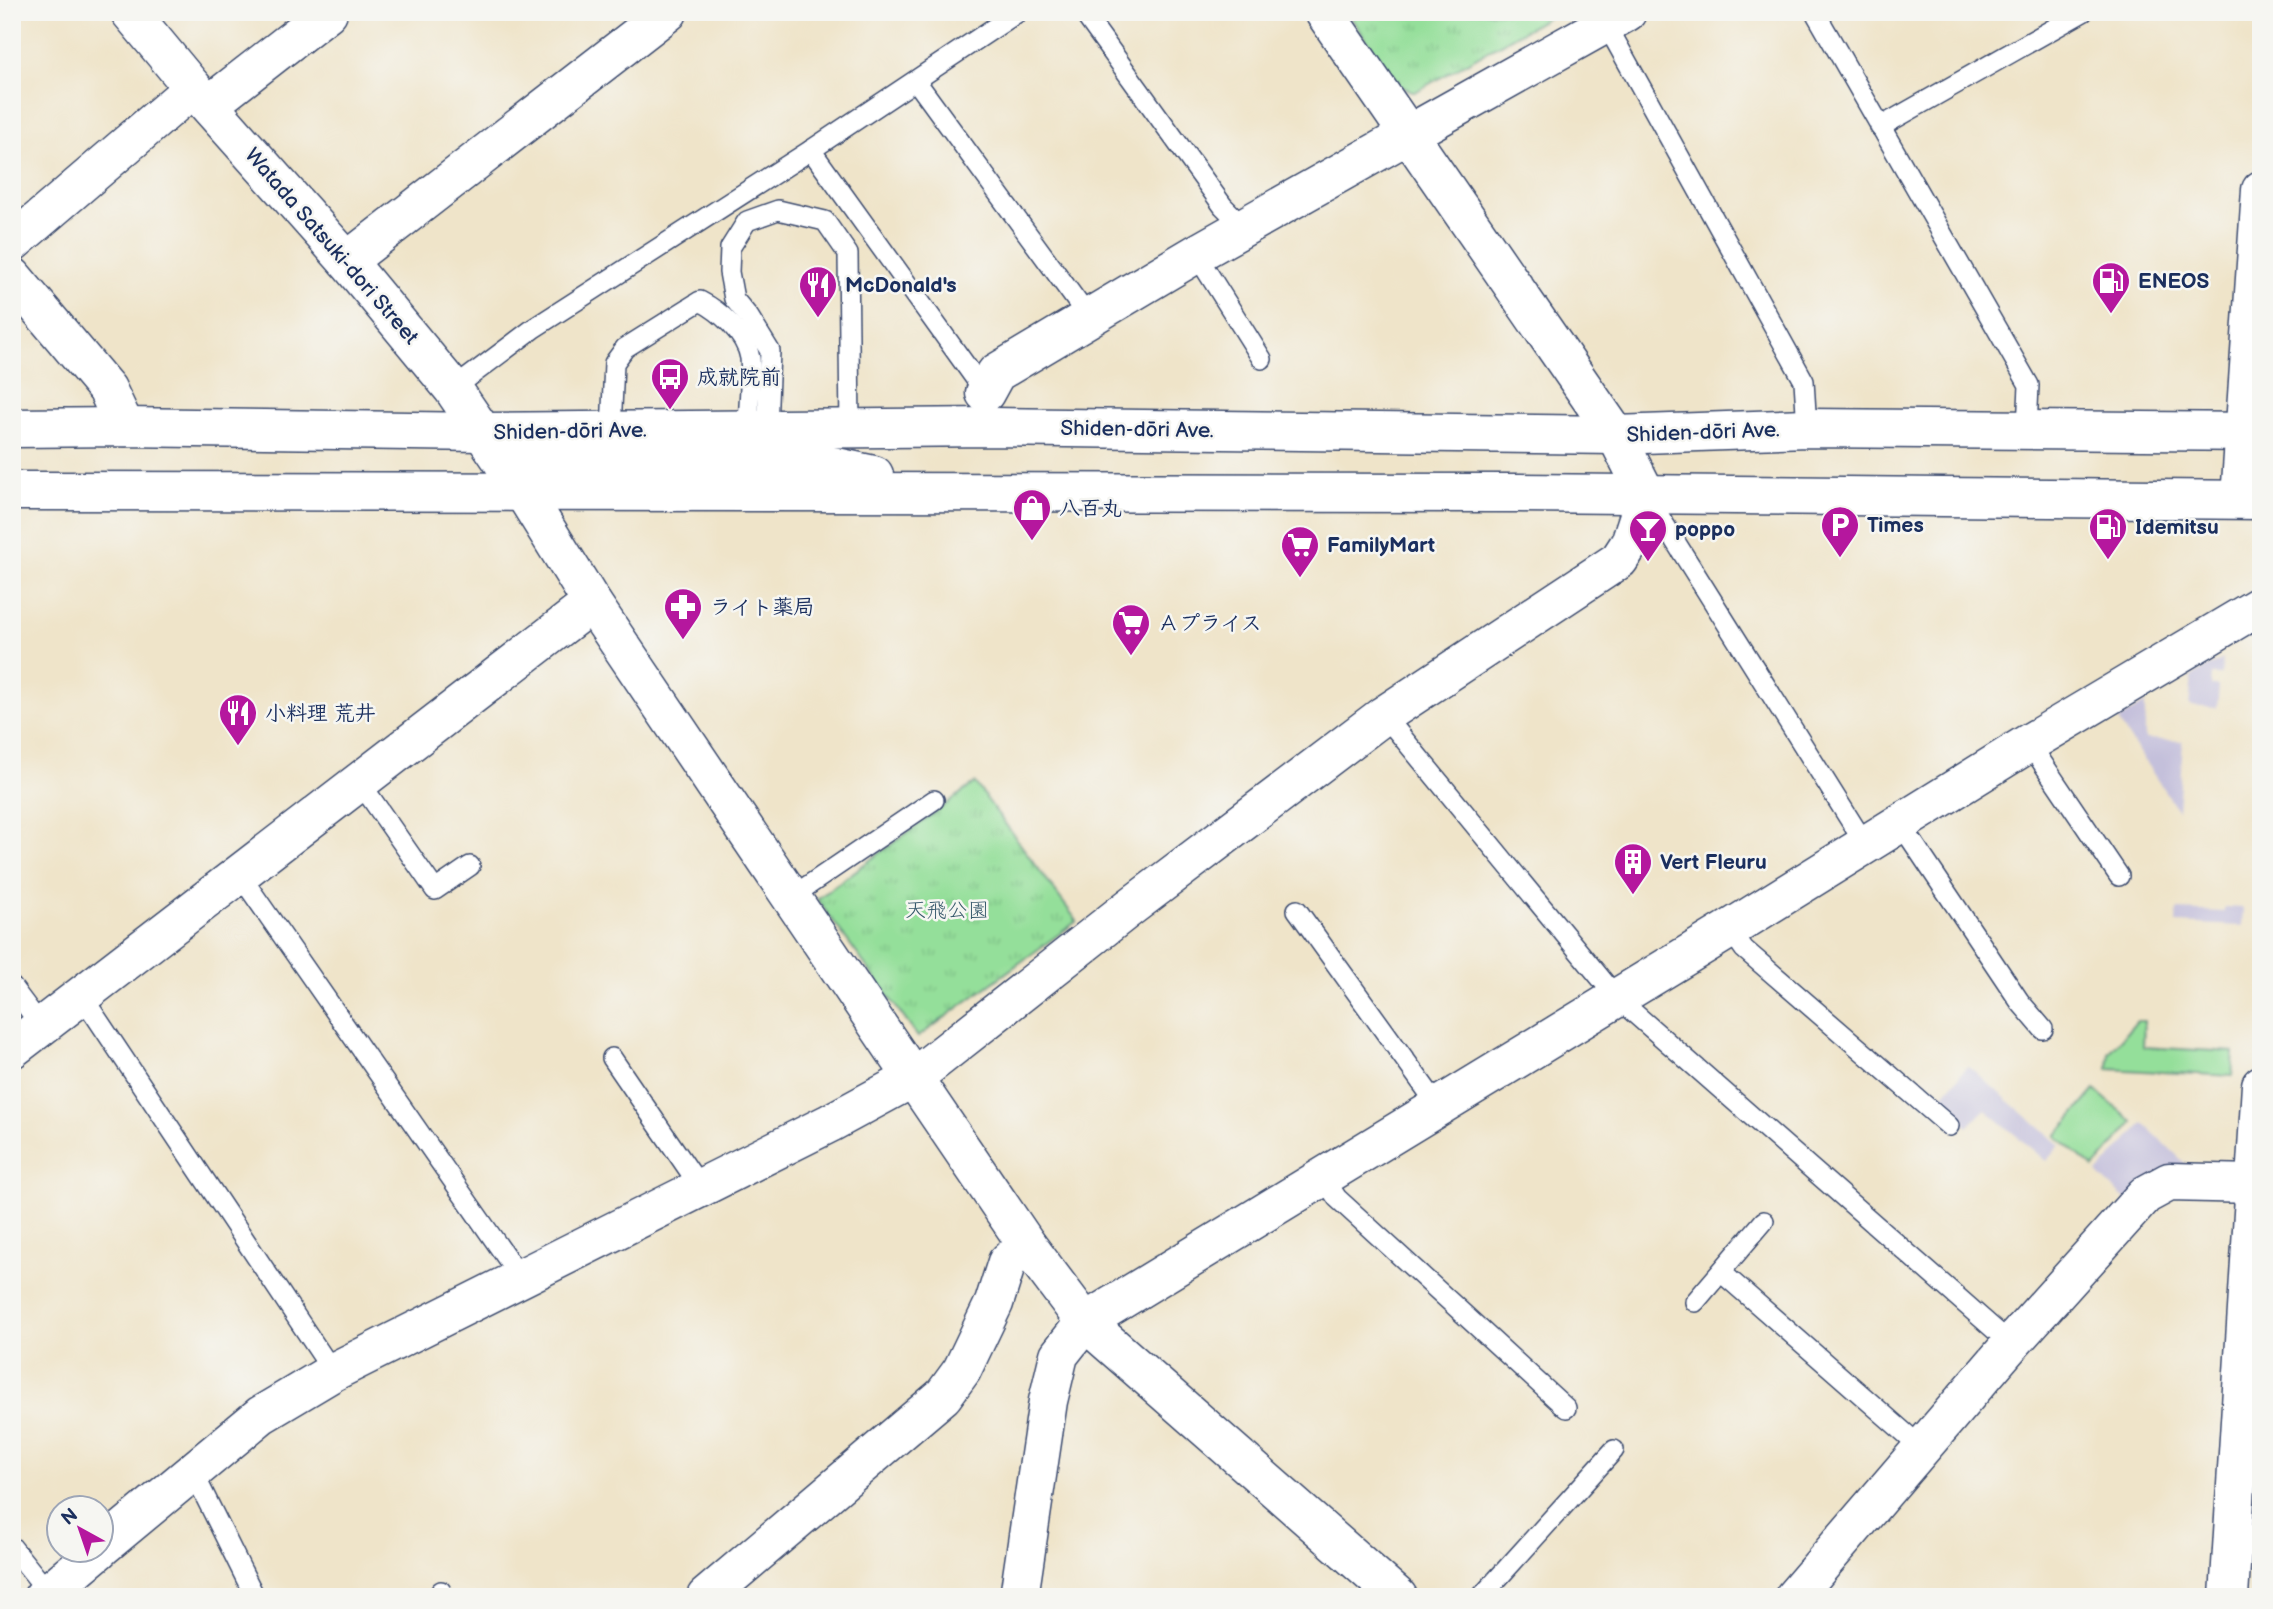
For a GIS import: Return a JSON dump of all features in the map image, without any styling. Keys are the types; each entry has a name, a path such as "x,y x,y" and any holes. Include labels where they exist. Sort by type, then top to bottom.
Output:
{"street":[{"name":"Watada Satsuki-dori Street","path":"130,12 347,261 453,389 522,490 592,603 913,1078 1027,1245 1085,1322 1394,1595"},
{"path":"12,243 202,96 328,12"},
{"path":"347,261 668,12"},
{"path":"116,1535 261,1415 333,1372 830,1123 913,1078 1129,908 1384,715 1619,560 1630,542 1646,494 1616,435 1324,12"},
{"path":"989,410 996,373 1196,254 1616,18"},
{"path":"12,491 1646,494 2251,500 2261,190"},
{"path":"12,276 107,389 125,427"},
{"name":"Shiden-dōri Ave.","path":"12,428 483,432 850,428 989,410 1616,435 1807,428 2253,432"},
{"path":"61,428 172,448 458,447 522,490"},
{"path":"483,432 532,460 808,461 952,492"},
{"path":"27,1038 592,603"},
{"path":"1019,1597 1046,1415 1059,1355 1085,1322 1730,929 2029,743 2261,605"},
{"path":"2229,1597 2261,1084"},
{"path":"1794,1597 2011,1344 2145,1195 2169,1182 2254,1184"},
{"path":"706,1597 943,1396 961,1370 995,1303 1007,1262 1027,1245"},
{"path":"46,1595 82,1564"}],"lane":[{"path":"453,389 534,328 811,150 1018,12"},
{"path":"1083,12 1223,206 1245,228"},
{"path":"1815,12 2029,385 2028,429"},
{"path":"1880,127 2083,12"},
{"path":"1616,18 1804,382 1807,428"},
{"path":"916,81 1089,318"},
{"path":"811,150 989,410"},
{"path":"758,429 770,351 734,299 729,272 730,248 747,221 778,210 825,221 848,254 850,428"},
{"path":"1196,254 1262,359"},
{"path":"611,431 614,363 625,348 700,301 715,309 740,337 750,356 758,429"},
{"path":"1646,494 1865,844"},
{"path":"1384,715 1617,998 2011,1344"},
{"path":"2029,743 2119,876"},
{"path":"359,780 435,890 470,866"},
{"path":"791,897 934,800"},
{"path":"1900,823 2020,1002 2042,1028"},
{"path":"240,875 520,1277"},
{"path":"1297,910 1439,1107"},
{"path":"1730,929 1744,949 1949,1126"},
{"path":"12,988 27,1038"},
{"path":"82,996 333,1372"},
{"path":"612,1058 701,1188"},
{"path":"1323,1177 1336,1198 1566,1408"},
{"path":"1695,1301 1764,1221"},
{"path":"1721,1272 1922,1448"},
{"path":"1481,1597 1614,1450"},
{"path":"192,1471 255,1597"},
{"path":"12,1547 46,1595"}],"shaded area":[{"path":"2223,659 2221,675 2212,675 2211,686 2219,686 2217,708 2189,706 2192,676"},
{"path":"2145,703 2145,739 2183,741 2178,811 2118,721"},
{"path":"2224,907 2243,908 2242,926 2176,923 2177,910 2224,912"},
{"path":"1968,1066 2060,1145 2046,1161 1985,1109 1968,1127 1938,1101"},
{"path":"2143,1123 2188,1166 2128,1202 2097,1173"}],"green space":[{"path":"1347,12 1557,12 1415,92 1399,86"},
{"name":"天飛公園","path":"975,783 1077,921 918,1037 817,899"},
{"path":"2137,1021 2144,1021 2143,1047 2234,1052 2232,1076 2108,1069 2109,1053"},
{"path":"2095,1090 2133,1122 2094,1168 2056,1136"}],"place":[{"name":"ENEOS","path":"2111,315"},
{"name":"McDonald's","path":"818,319"},
{"name":"成就院前","path":"670,411"},
{"name":"八百丸","path":"1032,542"},
{"name":"Times","path":"1840,559"},
{"name":"Idemitsu","path":"2108,561"},
{"name":"poppo","path":"1648,563"},
{"name":"FamilyMart","path":"1300,579"},
{"name":"ライト薬局","path":"683,641"},
{"name":"Ａプライス","path":"1131,657"},
{"name":"小料理 荒井","path":"238,747"},
{"name":"Vert Fleuru","path":"1633,896"}]}
